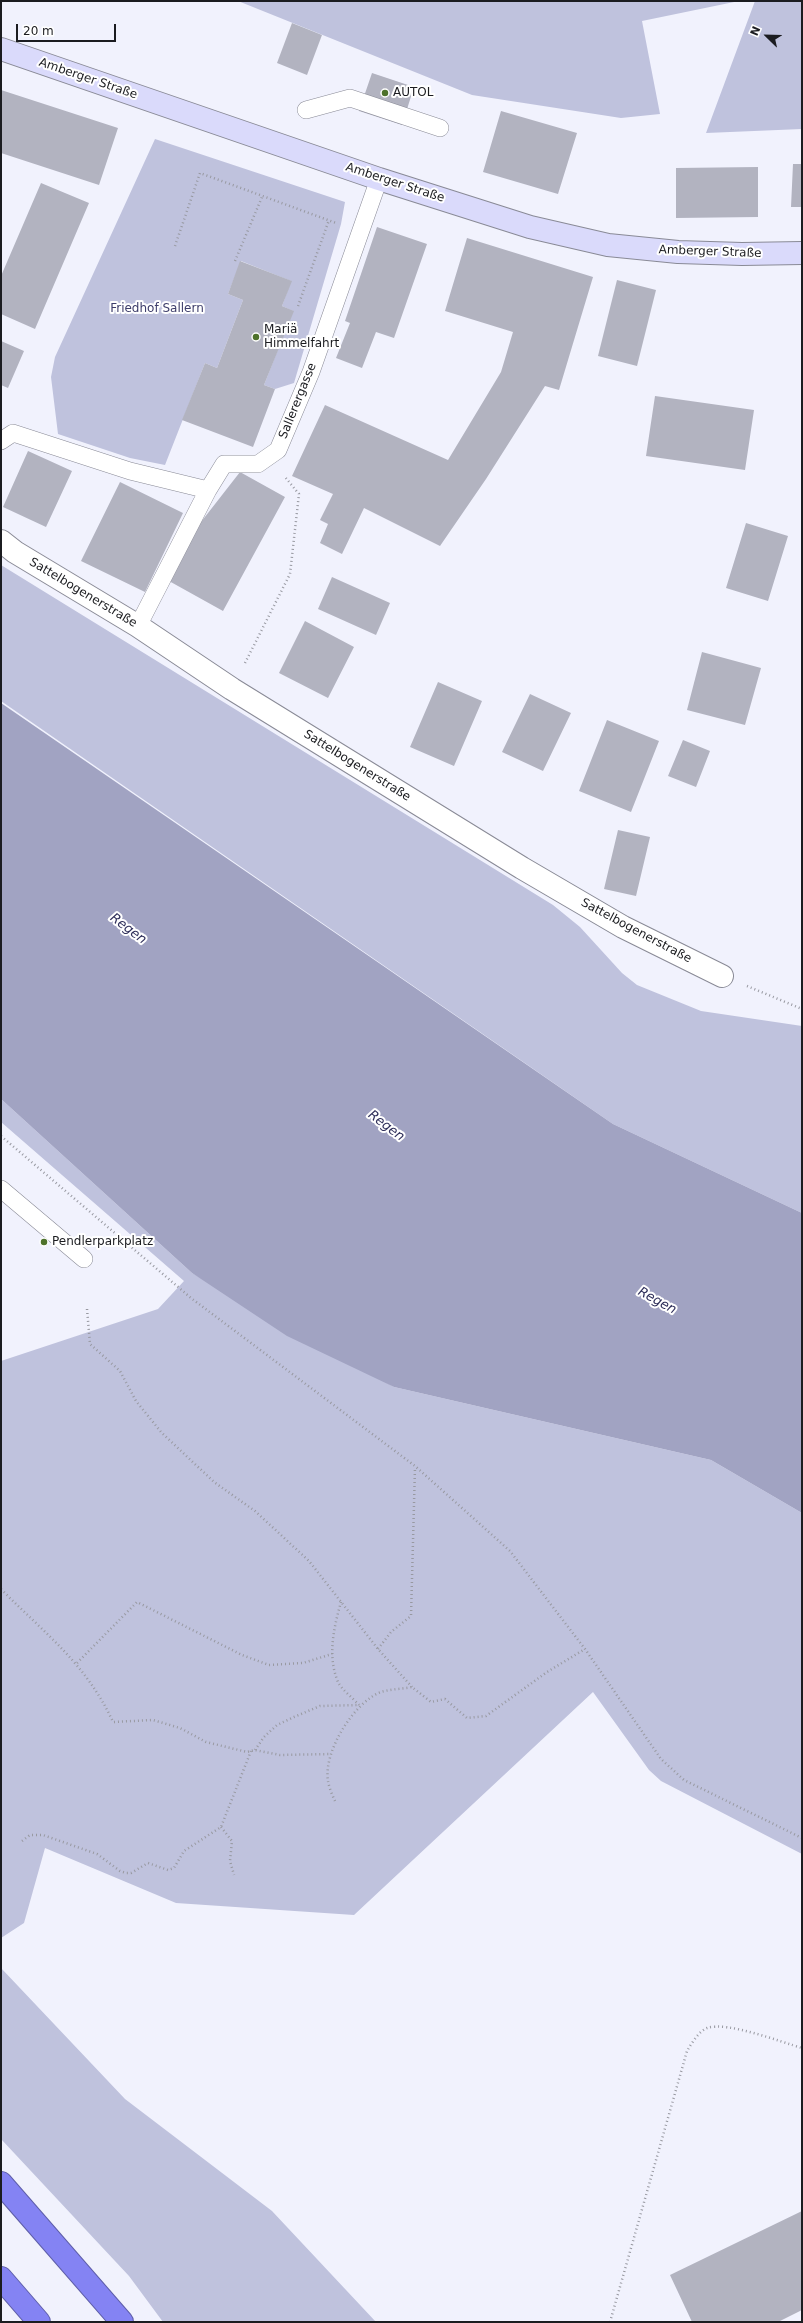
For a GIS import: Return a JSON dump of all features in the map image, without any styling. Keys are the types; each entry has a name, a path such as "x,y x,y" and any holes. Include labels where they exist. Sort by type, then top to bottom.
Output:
{"highway":[{"path":"1,2184 122,2322"},
{"path":"1,2278 39,2322"}],"main road":[{"name":"Amberger Straße","path":"1,49 379,179 530,227 608,245 678,252 742,254 802,253"}],"street":[{"name":"Sattelbogenerstraße","path":"1,541 15,552 138,626 232,689 522,868 623,927 722,976"}],"lane":[{"path":"306,110 350,98 440,128"},
{"name":"Sallerergasse","path":"138,626 208,490 224,464 258,464 278,450 310,372 379,179"},
{"path":"1,441 13,433 130,471 208,490"},
{"path":"1,1189 84,1259"}],"path":[{"path":"175,246 200,173 262,197 360,231"},
{"path":"235,260 262,197"},
{"path":"298,306 329,220"},
{"path":"232,689 290,574 299,494 282,474 278,450"},
{"path":"722,976 802,1009"},
{"path":"1,1136 191,1298 415,1466 510,1551 585,1650 661,1759 684,1780 802,1838"},
{"path":"87,1309 90,1344 120,1371 136,1401 161,1432 214,1482 255,1511 309,1561 378,1648 412,1687 431,1702 445,1699 468,1718 486,1716 547,1672 585,1650"},
{"path":"378,1648 391,1632 411,1616 415,1466"},
{"path":"1,1589 77,1663 103,1698 113,1722 153,1720 180,1728 206,1742 247,1752 255,1750 280,1755 331,1754"},
{"path":"341,1601 334,1628 332,1654 338,1683 360,1706"},
{"path":"77,1663 137,1602 242,1655 269,1665 303,1663 332,1654"},
{"path":"335,1801 327,1780 331,1754 343,1728 360,1706 381,1693 412,1687"},
{"path":"255,1750 264,1737 277,1725 320,1706 360,1706"},
{"path":"22,1841 30,1835 43,1835 97,1854 120,1871 131,1873 148,1863 168,1870 174,1868 184,1851 221,1827 251,1750"},
{"path":"221,1827 232,1841 230,1861 234,1875"},
{"path":"610,2322 687,2051 696,2037 707,2028 730,2027 802,2048"}],"green space":[{"path":"238,1 739,1 642,21 660,114 621,118 472,95"},
{"path":"755,1 802,1 802,129 706,133"},
{"name":"Friedhof Sallern","path":"155,139 345,202 341,224 294,383 275,389 264,385 293,311 282,306 291,281 241,261 228,294 243,300 217,368 205,363 165,465 130,458 58,434 51,377 55,357"},
{"path":"1,565 553,905 580,927 622,973 637,985 701,1011 802,1026 802,1213 613,1124 1,701"},
{"path":"1,1099 192,1273 394,1387 711,1460 802,1513 802,1854 661,1781 649,1770 593,1692 354,1915 176,1903 45,1848 24,1923 1,1938 1,1361 158,1309 184,1281 1,1122"},
{"path":"1,1968 125,2099 272,2211 376,2322 163,2322 129,2276 1,2139"}],"water":[{"name":"Regen","path":"1,703 613,1124 802,1213 802,1513 711,1460 394,1387 287,1336 192,1273 1,1099"}],"building":[{"path":"292,23 322,35 307,75 277,63"},
{"path":"372,73 414,87 402,125 359,111"},
{"path":"1,90 118,128 99,185 1,153"},
{"path":"501,111 577,133 558,194 483,172"},
{"path":"793,164 802,164 802,207 791,207"},
{"path":"758,167 758,217 676,218 676,168"},
{"path":"41,183 89,203 35,329 1,314 1,276"},
{"path":"377,227 427,244 394,338 376,332 362,368 336,358 350,323 345,321"},
{"path":"467,238 593,277 559,390 545,386 486,479 440,546 364,508 342,554 320,543 328,524 320,520 333,494 292,476 325,405 448,460 501,372 513,332 445,311"},
{"name":"Mariä Himmelfahrt","path":"240,261 292,281 282,306 294,311 264,385 275,389 253,447 182,420 205,363 217,368 243,300 228,294"},
{"path":"617,280 656,290 637,366 598,356"},
{"path":"1,341 24,351 8,388 1,385"},
{"path":"655,396 754,410 745,470 646,456"},
{"path":"28,451 72,471 46,527 3,507"},
{"path":"240,472 285,497 223,611 169,581 201,522"},
{"path":"120,482 183,513 145,592 81,561"},
{"path":"746,523 788,536 768,601 726,588"},
{"path":"332,577 390,603 376,635 318,609"},
{"path":"305,621 354,647 328,698 279,673"},
{"path":"702,652 761,668 745,725 687,710"},
{"path":"438,682 482,701 454,766 410,747"},
{"path":"530,694 571,713 543,771 502,752"},
{"path":"607,720 659,741 631,812 579,791"},
{"path":"683,740 710,751 696,787 668,776"},
{"path":"618,830 650,837 636,896 604,889"},
{"path":"802,2211 802,2310 778,2322 692,2322 670,2275"}],"place":[{"name":"AUTOL","path":"385,93"},
{"name":"Mariä Himmelfahrt","path":"256,337"},
{"name":"Pendlerparkplatz","path":"44,1242"}]}
